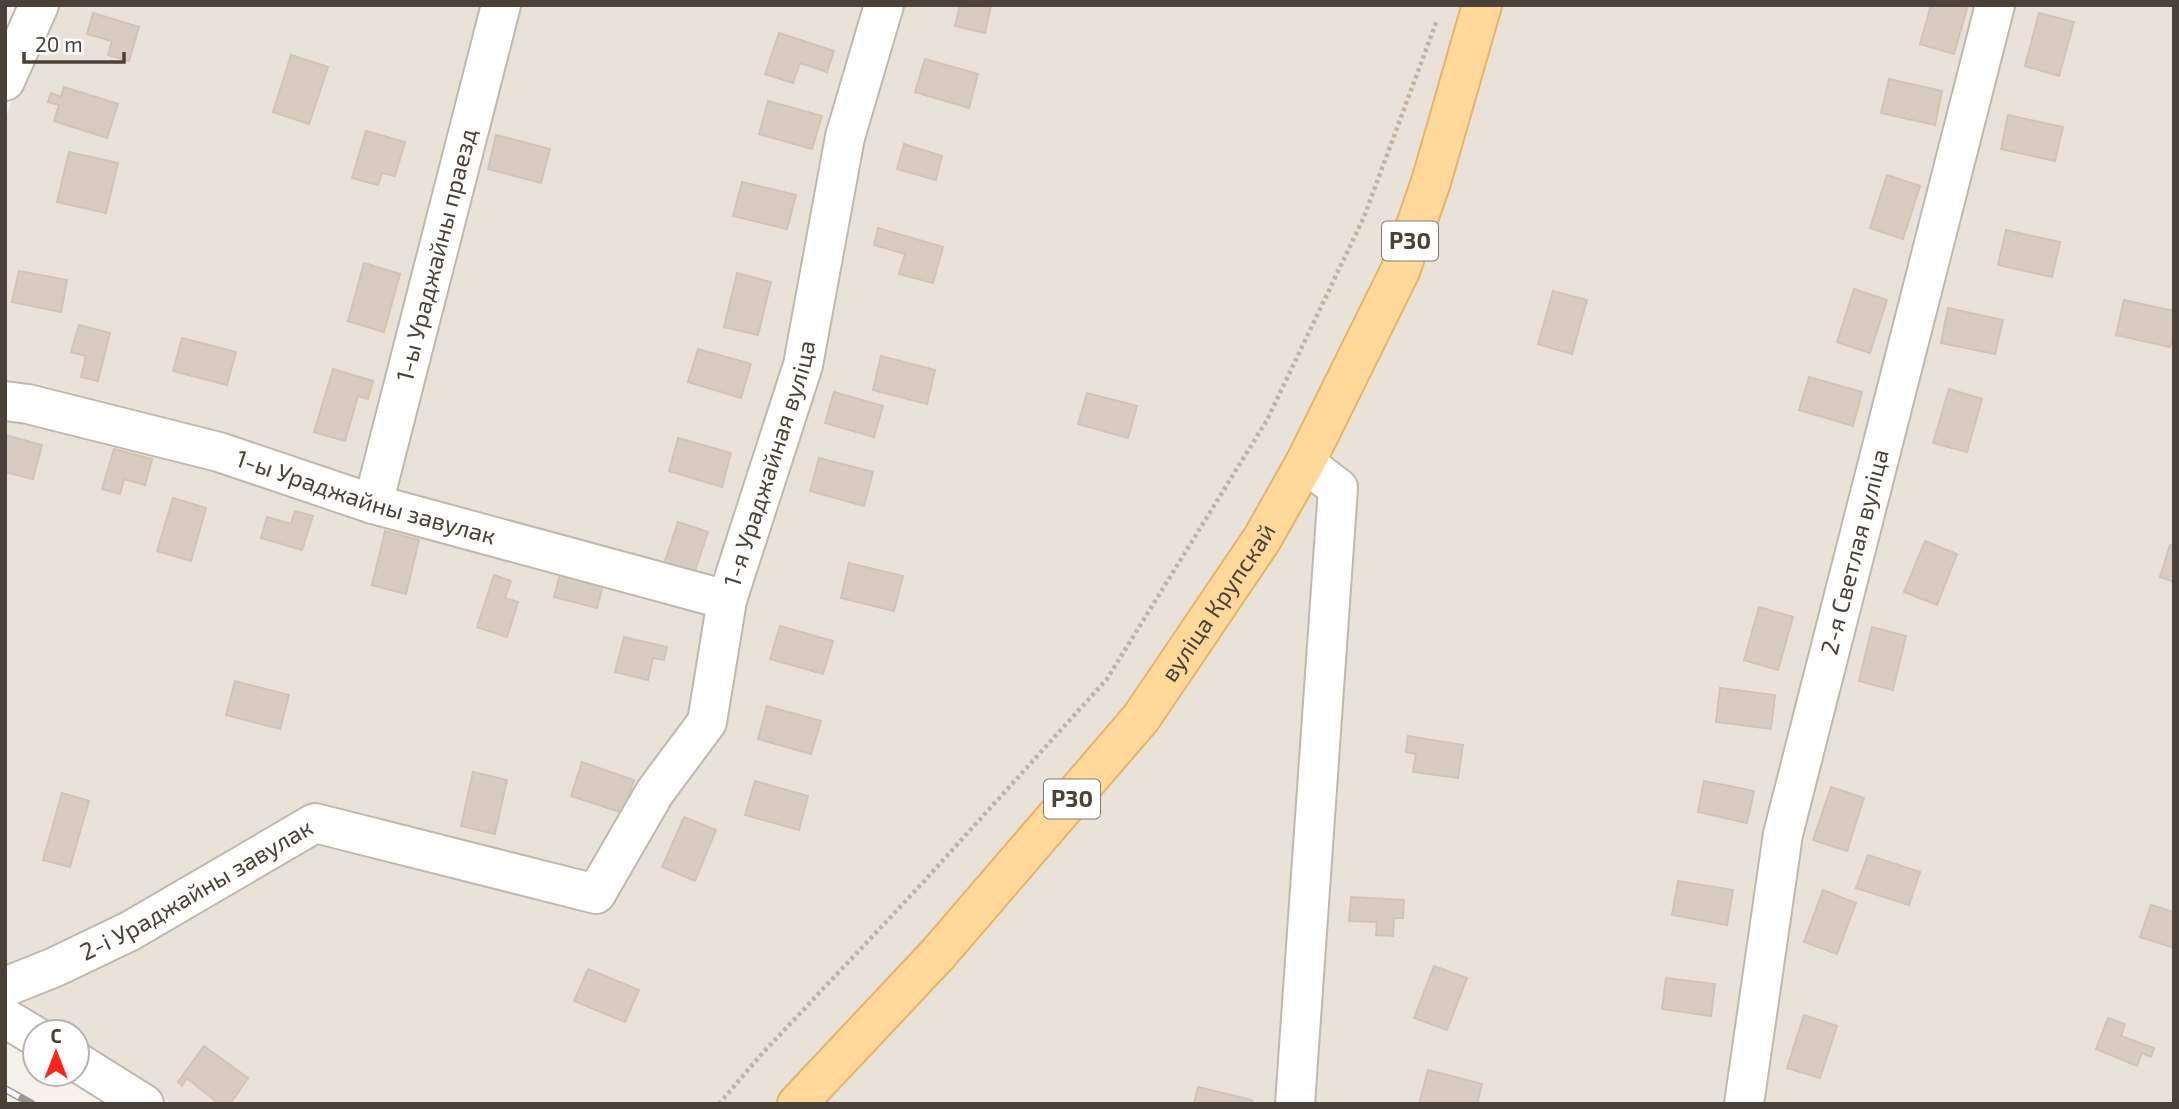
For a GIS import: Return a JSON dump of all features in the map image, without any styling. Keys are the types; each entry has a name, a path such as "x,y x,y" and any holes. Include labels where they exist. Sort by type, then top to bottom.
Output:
{"main road":[{"name":"вуліца Крупскай","path":"797,1104 938,954 1141,718 1262,539 1305,463 1399,271 1431,182 1482,5"}],"street":[{"path":"5,81 39,5"},
{"name":"1-ы Ураджайны праезд","path":"373,504 501,5"},
{"name":"1-я Ураджайная вуліца","path":"596,894 655,792 707,722 727,600 803,365 845,137 884,5"},
{"name":"2-я Светлая вуліца","path":"1744,1104 1783,834 1995,5"},
{"name":"1-ы Ураджайны завулак","path":"5,401 28,404 219,452 373,504 727,600"},
{"path":"1295,1104 1338,488 1305,463"},
{"name":"2-і Ураджайны завулак","path":"5,988 131,931 315,823 596,894"},
{"path":"5,1018 21,1028"},
{"path":"91,1071 144,1104"}],"path":[{"path":"719,1104 1107,678 1267,420 1364,217 1438,18"}],"shaded area":[{"path":"45,5 2174,5 2174,1104 173,1104 91,1054 91,1018 36,1018 5,996 5,121"}],"building":[{"path":"960,5 991,5 985,33 955,26"},
{"path":"1931,5 1968,5 1954,54 1920,44"},
{"path":"93,13 139,27 129,61 108,55 112,41 87,34"},
{"path":"2039,13 2074,22 2059,76 2025,66"},
{"path":"779,33 834,51 827,72 800,63 793,83 765,74"},
{"path":"291,55 328,67 309,124 273,112"},
{"path":"925,59 978,74 969,108 915,92"},
{"path":"1889,79 1942,91 1935,125 1881,113"},
{"path":"64,87 118,104 107,138 54,121 59,105 48,102 51,93 61,97"},
{"path":"768,101 822,116 812,149 759,134"},
{"path":"2008,115 2063,127 2055,161 2001,149"},
{"path":"366,131 405,142 395,176 382,173 378,185 352,178"},
{"path":"496,135 550,149 541,183 488,169"},
{"path":"904,144 942,156 936,180 897,169"},
{"path":"69,152 118,163 106,213 57,202"},
{"path":"1887,175 1920,186 1903,239 1870,228"},
{"path":"742,182 796,195 787,229 733,216"},
{"path":"878,228 943,247 933,283 899,274 905,254 874,245"},
{"path":"2006,230 2060,242 2052,277 1998,265"},
{"path":"364,263 400,274 384,332 348,321"},
{"path":"19,271 67,280 61,312 12,302"},
{"path":"737,273 771,282 758,335 724,327"},
{"path":"1854,289 1887,300 1870,353 1837,342"},
{"path":"1553,291 1587,300 1572,354 1538,344"},
{"path":"2124,300 2174,311 2174,332 2170,347 2116,335"},
{"path":"1948,308 2003,320 1995,354 1941,343"},
{"path":"79,325 110,333 98,381 81,377 86,356 71,352"},
{"path":"182,338 236,352 227,385 173,371"},
{"path":"698,349 751,364 741,398 688,382"},
{"path":"881,356 935,370 927,404 873,390"},
{"path":"333,369 373,381 368,399 358,396 345,441 314,432"},
{"path":"1809,377 1862,392 1853,426 1799,410"},
{"path":"1949,389 1982,399 1967,452 1933,443"},
{"path":"834,392 883,406 874,437 825,423"},
{"path":"1087,393 1137,406 1128,438 1078,424"},
{"path":"5,435 42,445 33,479 5,472"},
{"path":"678,438 731,453 722,487 669,471"},
{"path":"114,449 152,459 145,485 124,479 120,494 102,489"},
{"path":"819,458 873,472 864,506 810,491"},
{"path":"173,498 206,508 191,561 157,551"},
{"path":"295,511 313,516 302,550 261,538 267,517 291,524"},
{"path":"678,522 708,532 692,580 662,570"},
{"path":"385,531 419,540 406,594 372,585"},
{"path":"1925,541 1957,554 1937,605 1904,592"},
{"path":"2170,545 2174,546 2174,582 2160,577"},
{"path":"849,563 903,576 894,611 841,598"},
{"path":"561,570 604,581 597,608 554,597"},
{"path":"494,575 511,581 505,598 518,602 507,637 477,627"},
{"path":"1759,607 1793,617 1778,670 1744,660"},
{"path":"780,626 833,641 823,674 770,659"},
{"path":"1872,627 1906,636 1893,690 1859,681"},
{"path":"624,637 667,647 664,660 653,658 648,680 615,672"},
{"path":"235,681 289,695 280,729 226,715"},
{"path":"1720,688 1775,695 1771,729 1716,722"},
{"path":"767,706 821,721 811,754 758,739"},
{"path":"1408,736 1463,745 1458,778 1413,772 1416,754 1406,752"},
{"path":"582,762 634,780 623,813 571,796"},
{"path":"473,772 507,780 495,834 461,826"},
{"path":"755,781 808,796 799,830 745,815"},
{"path":"1704,781 1754,791 1747,823 1698,812"},
{"path":"1831,787 1864,798 1847,851 1813,840"},
{"path":"62,793 89,801 70,867 43,860"},
{"path":"684,817 716,830 695,881 662,867"},
{"path":"1868,855 1920,872 1909,905 1856,888"},
{"path":"1678,881 1733,890 1727,925 1672,915"},
{"path":"1823,890 1856,903 1837,954 1804,942"},
{"path":"1351,897 1404,900 1403,918 1394,918 1393,936 1376,935 1377,922 1349,921"},
{"path":"2151,905 2174,912 2174,948 2140,937"},
{"path":"1434,966 1467,978 1447,1030 1414,1018"},
{"path":"588,969 639,990 625,1022 574,1001"},
{"path":"1666,978 1715,984 1711,1016 1662,1009"},
{"path":"1804,1015 1837,1026 1820,1078 1787,1068"},
{"path":"2108,1018 2125,1024 2121,1036 2154,1048 2151,1057 2142,1053 2137,1066 2096,1049"},
{"path":"204,1046 248,1078 230,1104 219,1104 187,1078 182,1086 178,1082"},
{"path":"1428,1070 1482,1084 1477,1104 1419,1104"},
{"path":"1198,1087 1252,1100 1251,1104 1194,1104"}],"railway":[{"path":"5,1089 32,1104"}]}
